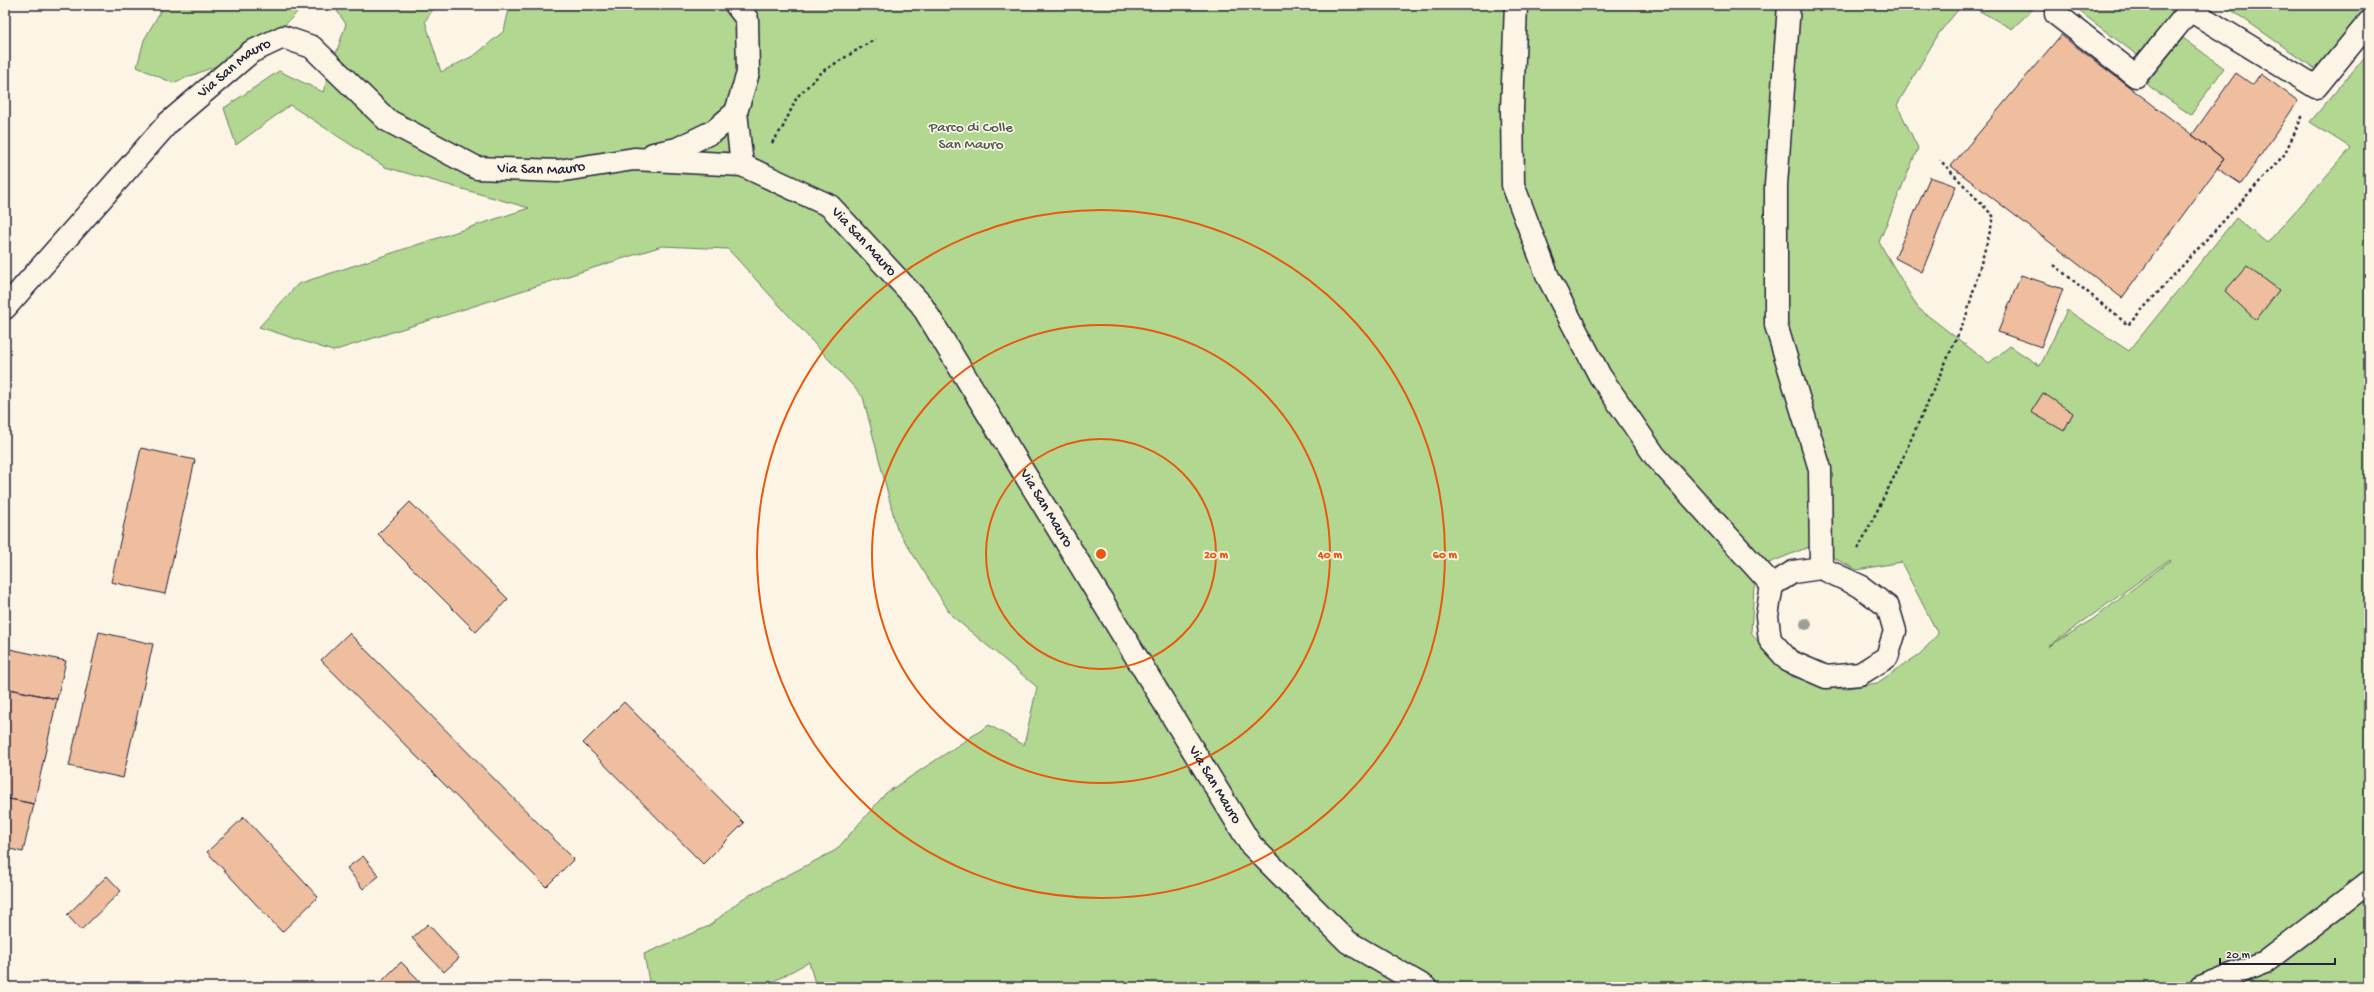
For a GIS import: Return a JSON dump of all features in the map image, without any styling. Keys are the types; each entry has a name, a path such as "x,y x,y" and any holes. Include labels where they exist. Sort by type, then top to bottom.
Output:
{"lane":[{"path":"736,5 747,19 748,73 736,112 748,168"},
{"path":"1516,5 1512,109 1513,185 1548,277 1600,376 1655,456 1772,585"},
{"path":"1789,5 1776,185 1776,325 1820,469 1821,568"},
{"path":"2056,14 2136,76 2192,7 2316,87 2369,22"},
{"name":"Via San Mauro","path":"5,308 168,123 252,52 283,37 312,47 387,120 477,168 558,171 634,159 748,168 830,206 921,304 1251,845 1348,942 1425,987"},
{"path":"634,159 677,149 714,131 736,112"},
{"path":"1821,568 1860,586 1888,607 1895,631 1887,657 1860,674 1826,677 1789,661 1770,640 1767,616 1772,585 1793,572 1821,568"},
{"path":"2201,987 2265,962 2369,882"}],"path":[{"path":"748,168 783,127 796,97 823,71 875,39"},
{"path":"2054,265 2128,325 2284,155 2316,87"},
{"path":"1844,578 1896,475 1966,317 1994,217 1940,160"}],"green space":[{"path":"164,5 304,5 264,47 173,83 137,67 144,40"},
{"name":"Parco di Colle San Mauro","path":"333,5 436,5 425,21 441,72 475,55 504,31 510,5 1962,5 1939,33 1897,105 1918,148 1879,242 1918,308 1989,363 2010,346 2040,366 2067,310 2129,351 2236,218 2267,243 2351,148 2310,122 2369,52 2369,987 816,987 809,962 763,987 650,987 644,954 709,926 742,899 836,850 886,793 989,725 1024,745 1037,687 952,616 897,529 863,397 728,249 662,246 333,351 259,327 298,284 529,208 385,167 290,105 236,145 224,108 279,71 323,92 346,24","holes":["1811,546 1857,570 1901,562 1938,634 1920,654 1877,683 1842,689 1790,676 1772,660 1751,632 1754,587 1769,563","2170,559 2171,560 2089,622 2048,647"]},
{"path":"1969,5 2037,5 2012,29"},
{"path":"2071,5 2190,5 2141,58"},
{"path":"2224,5 2369,5 2369,16 2324,75"},
{"path":"2183,38 2224,68 2191,115 2146,84"}],"building":[{"path":"2061,35 2224,159 2122,298 1951,166"},
{"path":"2236,73 2253,85 2261,74 2298,101 2241,184 2217,168 2224,159 2192,135"},
{"path":"1930,177 1956,186 1922,272 1895,258"},
{"path":"2247,266 2279,290 2256,320 2225,291"},
{"path":"2021,275 2063,289 2041,347 1998,332"},
{"path":"2043,393 2073,413 2064,431 2031,412"},
{"path":"141,448 195,460 165,594 111,582"},
{"path":"410,502 508,599 476,632 378,534"},
{"path":"99,632 153,644 123,778 69,766"},
{"path":"349,633 574,859 546,887 321,660"},
{"path":"5,648 66,661 57,699 5,688"},
{"path":"5,688 57,699 34,804 5,798"},
{"path":"624,702 744,823 703,864 583,743"},
{"path":"5,798 34,804 23,852 5,848"},
{"path":"244,817 318,897 282,932 207,852"},
{"path":"363,856 379,876 363,889 347,868"},
{"path":"107,876 121,891 81,930 67,915"},
{"path":"428,924 459,958 444,972 412,938"},
{"path":"401,962 426,987 376,987"}]}
